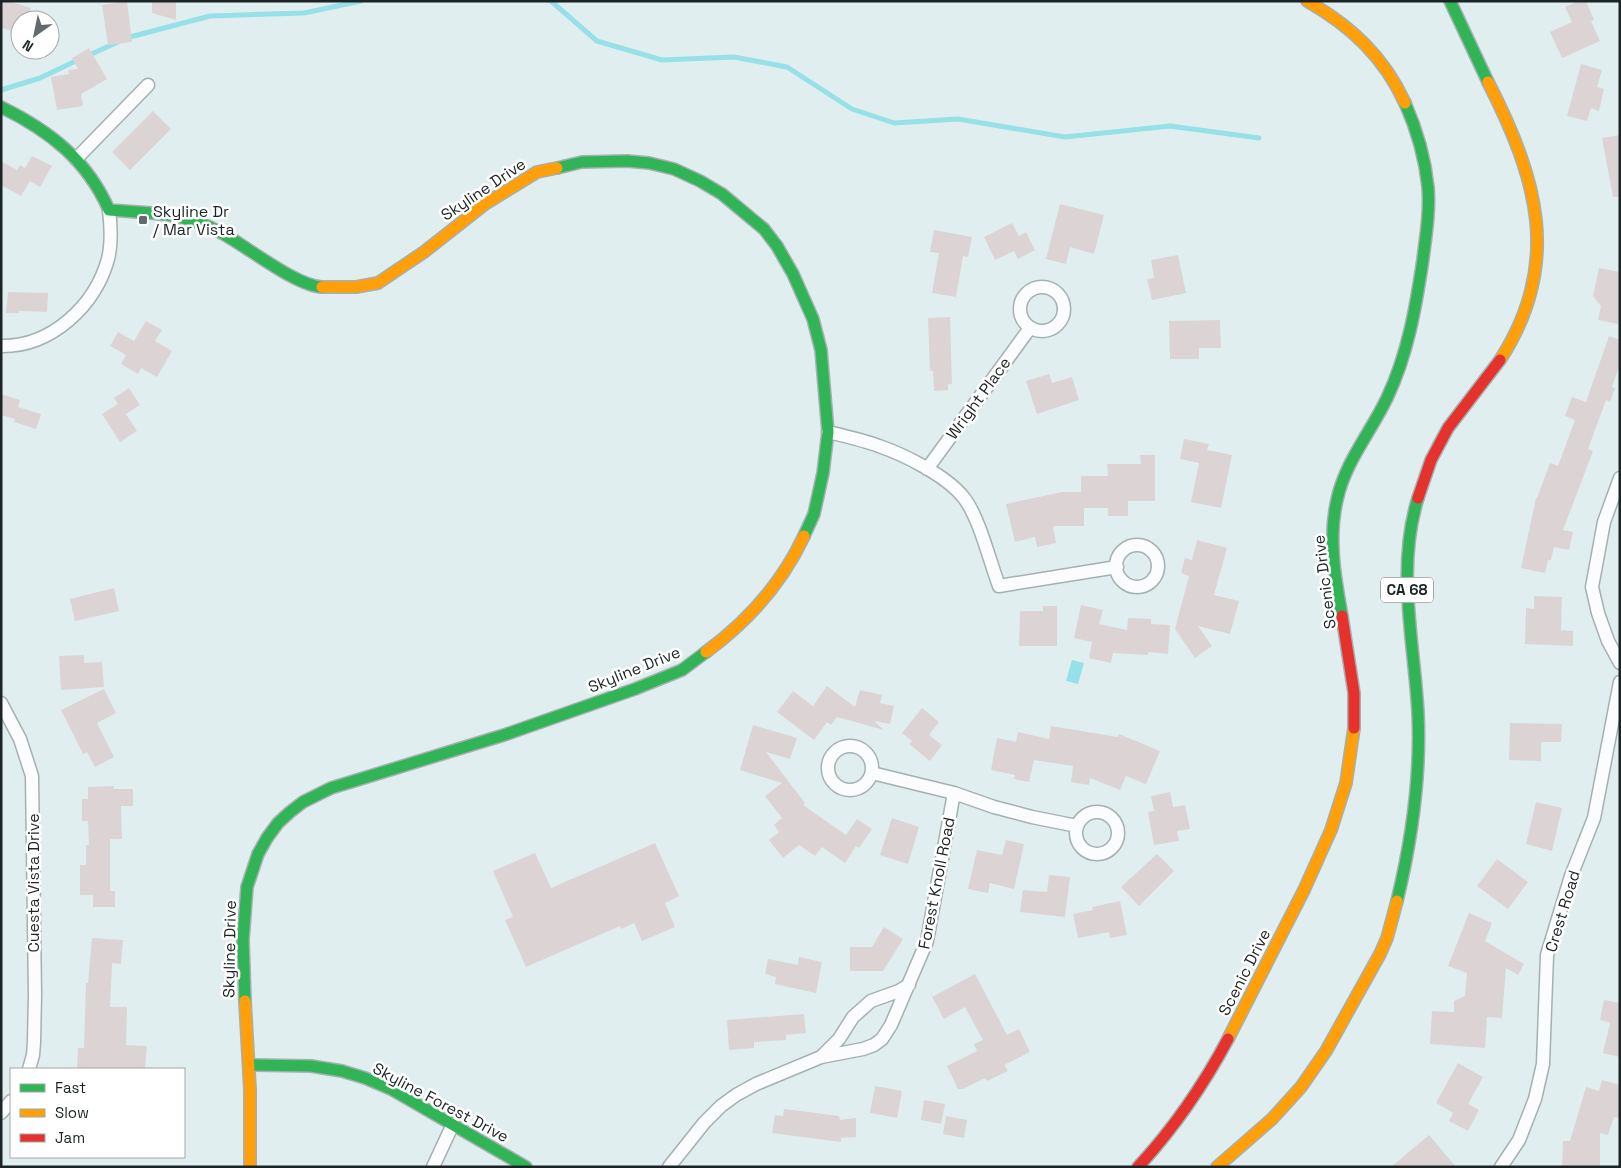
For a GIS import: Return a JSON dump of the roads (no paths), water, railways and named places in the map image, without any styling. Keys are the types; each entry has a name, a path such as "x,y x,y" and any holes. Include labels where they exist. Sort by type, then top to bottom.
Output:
{"street":[{"name":"Scenic Drive","path":"1138,1167 1153,1153 1196,1094 1234,1028 1320,856 1336,818 1346,786 1355,720 1353,681 1335,568 1334,515 1340,488 1349,464 1386,399 1396,375 1404,354 1417,303 1428,227 1428,191 1424,160 1408,112 1394,82 1371,48 1330,15 1307,1"},
{"name":"CA 68","path":"1217,1167 1274,1118 1301,1088 1323,1056 1385,944 1407,859 1418,790 1418,698 1406,573 1406,546 1411,519 1432,456 1450,425 1492,371 1511,342 1525,310 1534,278 1537,261 1537,227 1536,210 1528,176 1517,143 1467,42 1450,1"},
{"path":"76,159 148,85"},
{"path":"1,107 33,124 76,159 93,178 109,210 112,234 108,259 98,283 90,296 70,319 37,340 14,346 1,346"},
{"name":"Skyline Drive","path":"109,210 175,215 195,221 218,231 297,279 317,286 338,288 378,283 424,252 485,204 537,172 559,166 600,161 627,161 674,169 722,194 764,229 777,246 793,274 815,327 822,350 828,432 823,473 814,514 795,555 770,592 730,635 682,670 635,689 504,735 331,788 309,798 279,822 259,852 246,892 244,906 244,997 249,1065 250,1167"},
{"name":"Wright Place","path":"927,469 1030,328"},
{"path":"828,432 880,446 941,477 964,498 974,516 999,586 1117,567"},
{"path":"1620,478 1604,522 1592,587 1598,614 1608,641 1620,663"},
{"name":"Crest Road","path":"1501,1167 1519,1140 1537,1090 1543,1064 1548,955 1571,876 1594,818 1620,682"},
{"name":"Cuesta Vista Drive","path":"1,703 20,739 32,776 35,995 33,1055 29,1068"},
{"path":"872,773 954,793 1032,817 1078,826"},
{"name":"Forest Knoll Road","path":"669,1167 704,1123 721,1106 736,1095 756,1084 822,1057 845,1054 874,1045 882,1039 909,985 927,941 954,793"},
{"path":"822,1057 834,1044 853,1017 865,1005 870,1001 899,991 909,985"},
{"name":"Skyline Forest Drive","path":"249,1065 311,1066 342,1071 365,1078 391,1089 526,1167"},
{"path":"1,1114 10,1102"},
{"path":"433,1167 453,1124"}],"water":[{"path":"1072,660 1084,663 1078,684 1066,681"}],"waterway":[{"path":"126,38 210,16 304,13 361,1"},
{"path":"551,1 597,41 662,60 734,57 787,67 852,109 894,123 958,119 1065,137 1170,126 1259,138"},
{"path":"87,56 118,42"},
{"path":"1,90 40,78 80,59"}],"place":[{"name":"Skyline Dr / Mar Vista","path":"143,220"}]}
